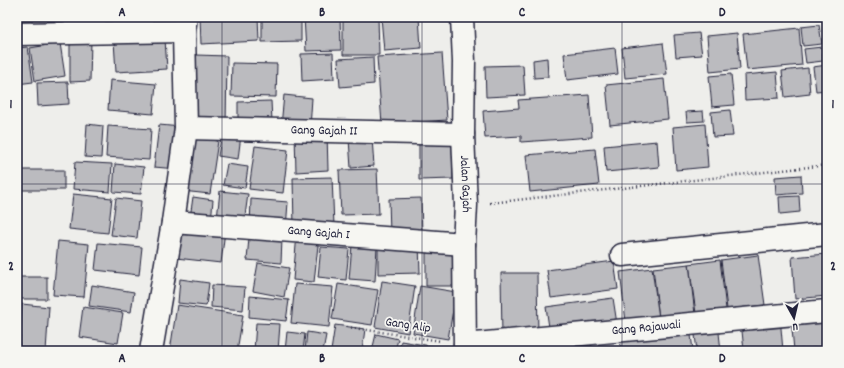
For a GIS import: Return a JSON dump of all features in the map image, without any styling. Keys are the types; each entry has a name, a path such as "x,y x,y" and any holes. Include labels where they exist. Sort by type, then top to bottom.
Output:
{"street":[{"name":"Jalan Gajah","path":"462,17 464,62 463,134 466,206 464,244 465,348"},
{"path":"17,34 185,24 186,128 173,222 151,351"},
{"name":"Gang Gajah II","path":"186,128 463,134"},
{"name":"Gang Gajah I","path":"173,222 464,244"},
{"path":"622,255 827,234"},
{"name":"Gang Rajawali","path":"465,348 827,311"}],"path":[{"path":"466,206 827,165"},
{"name":"Gang Alip","path":"347,327 465,348"}],"building":[{"path":"17,17 73,17 73,23 17,27"},
{"path":"109,17 161,17 161,20 109,24"},
{"path":"200,17 258,17 259,41 201,44"},
{"path":"262,17 301,17 301,41 262,42"},
{"path":"304,17 340,17 341,50 306,51"},
{"path":"343,17 378,17 379,55 343,55"},
{"path":"381,17 419,17 421,48 384,51"},
{"path":"827,19 827,47 824,20"},
{"path":"819,25 822,44 803,46 801,27"},
{"path":"799,28 802,65 747,70 743,34"},
{"path":"699,33 702,55 676,57 674,35"},
{"path":"737,33 740,69 710,72 707,36"},
{"path":"70,39 91,40 90,81 70,82"},
{"path":"165,39 167,69 116,72 114,41"},
{"path":"60,43 65,76 35,81 30,48"},
{"path":"663,43 667,74 625,78 622,48"},
{"path":"28,47 33,82 17,84 17,48"},
{"path":"822,47 823,61 806,63 804,49"},
{"path":"615,48 618,74 567,80 564,54"},
{"path":"333,53 334,79 302,81 301,54"},
{"path":"442,53 447,120 382,124 377,57"},
{"path":"196,55 227,56 226,127 195,127"},
{"path":"373,57 374,84 340,87 338,59"},
{"path":"547,58 548,77 534,78 533,60"},
{"path":"232,63 277,64 276,97 231,96"},
{"path":"523,65 525,95 486,97 485,66"},
{"path":"827,65 827,90 816,91 813,67"},
{"path":"808,68 810,94 785,97 782,71"},
{"path":"777,72 779,98 745,100 744,75"},
{"path":"731,74 734,105 712,107 709,76"},
{"path":"664,79 668,119 610,125 606,85"},
{"path":"110,80 156,84 153,114 108,110"},
{"path":"68,82 69,104 38,106 37,83"},
{"path":"284,95 312,98 310,128 281,126"},
{"path":"589,95 592,137 521,142 521,136 485,138 483,111 519,108 518,100"},
{"path":"271,101 272,121 238,122 238,102"},
{"path":"730,110 733,136 713,137 711,112"},
{"path":"703,111 704,121 687,122 686,112"},
{"path":"87,124 103,126 101,158 85,157"},
{"path":"705,124 708,167 676,170 673,127"},
{"path":"159,125 181,127 177,169 154,167"},
{"path":"108,126 151,129 149,160 106,157"},
{"path":"222,132 241,135 238,159 218,156"},
{"path":"327,133 328,170 296,172 295,134"},
{"path":"191,137 218,141 210,194 182,191"},
{"path":"372,138 374,166 351,168 349,139"},
{"path":"657,141 659,167 606,172 604,146"},
{"path":"419,144 452,144 453,179 419,180"},
{"path":"255,146 288,150 283,193 249,189"},
{"path":"595,149 599,185 530,192 526,155"},
{"path":"75,162 112,164 110,192 73,189"},
{"path":"115,164 144,167 141,194 113,192"},
{"path":"227,164 248,167 245,188 223,185"},
{"path":"377,169 379,214 341,215 339,170"},
{"path":"17,170 64,170 64,190 17,190"},
{"path":"801,175 802,193 776,195 775,177"},
{"path":"332,177 334,226 294,227 293,178"},
{"path":"220,191 248,194 244,223 217,219"},
{"path":"73,194 112,198 108,233 69,229"},
{"path":"799,196 800,212 780,214 779,197"},
{"path":"193,197 213,200 211,221 190,218"},
{"path":"116,198 141,201 137,238 111,235"},
{"path":"421,198 422,233 390,234 389,199"},
{"path":"251,199 288,202 286,229 250,227"},
{"path":"180,227 225,231 221,263 176,258"},
{"path":"297,234 319,236 314,282 293,280"},
{"path":"249,238 282,239 281,263 247,260"},
{"path":"58,241 89,244 84,297 53,295"},
{"path":"98,243 142,247 139,275 95,270"},
{"path":"419,244 420,273 378,274 378,245"},
{"path":"352,245 377,247 375,281 349,279"},
{"path":"321,247 349,249 346,280 318,277"},
{"path":"459,250 459,286 426,286 426,251"},
{"path":"827,254 827,296 795,299 792,257"},
{"path":"758,255 765,305 727,309 721,260"},
{"path":"720,260 726,309 696,313 689,264"},
{"path":"614,261 618,289 551,298 547,270"},
{"path":"258,263 289,268 284,297 253,291"},
{"path":"689,264 695,314 659,318 653,268"},
{"path":"652,268 659,318 626,322 620,272"},
{"path":"501,273 537,273 538,336 502,337"},
{"path":"17,277 47,277 47,299 17,299"},
{"path":"180,279 209,283 206,306 178,303"},
{"path":"382,281 415,286 408,333 375,327"},
{"path":"295,284 333,287 329,327 291,323"},
{"path":"338,284 378,290 372,325 332,319"},
{"path":"92,285 134,292 131,312 89,306"},
{"path":"212,285 245,287 243,310 211,307"},
{"path":"420,286 456,292 448,339 413,333"},
{"path":"250,296 289,300 286,321 249,317"},
{"path":"613,298 617,324 550,334 546,307"},
{"path":"17,304 20,305 17,336"},
{"path":"22,304 49,307 46,351 19,351"},
{"path":"177,305 243,315 237,351 170,351"},
{"path":"83,307 123,313 118,343 79,337"},
{"path":"827,316 827,347 794,350 791,319"},
{"path":"780,317 783,351 744,351 741,321"},
{"path":"256,323 280,324 278,351 254,351"},
{"path":"718,324 721,351 697,351 694,327"},
{"path":"335,325 365,329 362,351 331,351"},
{"path":"690,328 693,350 621,351 620,336"},
{"path":"287,332 305,334 303,351 285,351"},
{"path":"307,332 326,335 323,351 305,351"},
{"path":"376,334 398,339 395,351 372,351"},
{"path":"591,337 592,351 549,351 548,340"},
{"path":"401,341 443,348 443,351 399,351"}]}
